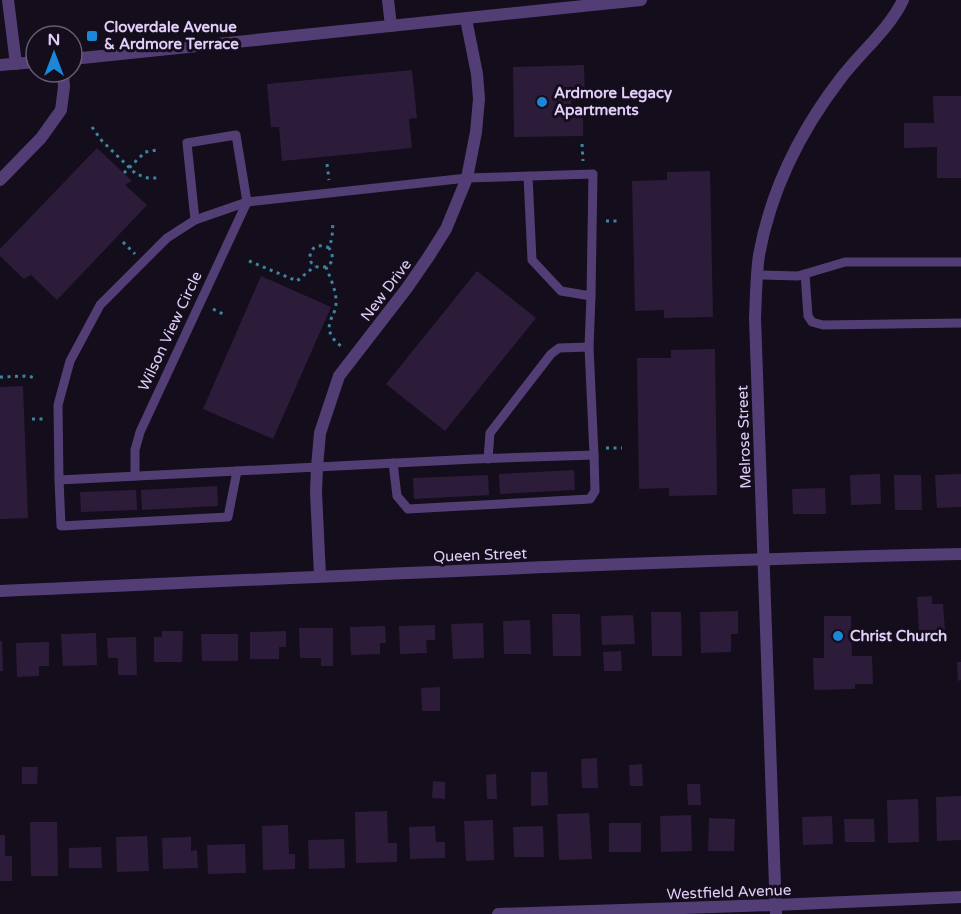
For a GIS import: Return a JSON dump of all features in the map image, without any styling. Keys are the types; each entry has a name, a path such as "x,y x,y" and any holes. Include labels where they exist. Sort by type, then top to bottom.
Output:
{"street":[{"path":"8,0 16,64"},
{"path":"388,0 391,26"},
{"path":"84,58 641,0"},
{"name":"Melrose Street","path":"776,910 755,318 757,275 763,236 774,195 791,157 812,120 840,79 897,13 903,0"},
{"name":"New Drive","path":"320,576 316,492 320,434 339,376 429,256 446,229 467,178 476,132 478,99 477,74 466,19"},
{"path":"0,65 24,63"},
{"path":"0,180 41,138 61,110 64,84"},
{"name":"Queen Street","path":"0,591 320,576 961,554"},
{"name":"Westfield Avenue","path":"498,914 776,910 961,897"}],"lane":[{"path":"195,220 187,144 236,135 247,202"},
{"path":"237,471 228,517 61,526 58,405 70,362 100,305 167,238 195,220 247,202 467,178 592,174 589,347 595,491 590,500 408,509 397,496 393,463"},
{"path":"528,176 532,260 561,291 591,296"},
{"name":"Wilson View Circle","path":"135,476 135,450 140,432 247,202"},
{"path":"757,275 798,276 845,262 961,262"},
{"path":"805,274 808,316 812,322 823,325 961,323"},
{"path":"488,459 490,433 551,354 560,348 589,347"},
{"path":"59,480 594,455"}],"path":[{"path":"92,127 102,141 136,174 148,178 160,178"},
{"path":"124,173 145,152 157,150"},
{"path":"329,248 333,238 333,221"},
{"path":"319,245 326,246 332,251 333,258 326,267 315,266 310,260 313,249 319,245"},
{"path":"249,261 297,281 315,266"},
{"path":"326,267 335,292 336,303 330,322 330,332 334,341 341,346"},
{"path":"0,377 35,378"}],"building":[{"name":"Ardmore Legacy Apartments","path":"584,65 585,93 571,93 571,111 583,111 583,136 514,137 513,67"},
{"path":"412,70 417,118 409,119 412,148 282,161 279,127 271,127 267,84"},
{"path":"933,96 961,96 961,178 937,178 937,147 904,148 904,123 934,123"},
{"path":"97,148 132,181 125,185 147,205 57,300 31,275 24,279 0,256 0,249"},
{"path":"710,171 713,317 664,318 664,310 635,311 632,181 667,180 667,172"},
{"path":"477,271 536,318 445,431 386,384"},
{"path":"261,276 331,307 273,439 203,409"},
{"path":"715,349 717,495 669,496 669,488 639,489 637,358 671,358 671,350"},
{"path":"23,386 28,518 0,519 0,387"},
{"path":"574,470 575,490 500,494 499,474"},
{"path":"880,474 881,504 851,505 850,475"},
{"path":"961,474 961,507 937,508 935,475"},
{"path":"488,475 489,495 414,499 413,478"},
{"path":"894,475 921,475 922,510 895,510"},
{"path":"217,486 218,506 142,510 141,490"},
{"path":"825,488 826,514 793,514 792,489"},
{"path":"136,490 137,510 81,512 80,492"},
{"path":"932,596 932,604 943,604 945,630 919,632 917,597"},
{"path":"738,611 738,634 731,634 731,652 701,653 700,612"},
{"path":"651,612 681,612 682,656 652,656"},
{"path":"552,614 580,614 581,656 553,656"},
{"path":"633,615 635,644 602,645 601,616"},
{"name":"Christ Church","path":"824,616 851,616 852,656 872,656 873,684 855,684 855,689 814,690 813,658 824,658"},
{"path":"530,620 531,654 504,654 503,621"},
{"path":"483,623 484,658 453,659 451,624"},
{"path":"435,625 435,640 426,640 427,653 400,654 399,626"},
{"path":"385,626 386,643 380,643 380,654 351,655 350,627"},
{"path":"299,628 333,628 333,666 321,666 321,658 300,658"},
{"path":"162,631 183,631 182,662 154,662 154,637 162,637"},
{"path":"286,631 286,647 279,647 279,659 250,659 250,632"},
{"path":"96,633 97,665 63,666 61,634"},
{"path":"201,634 238,634 238,661 202,661"},
{"path":"136,637 137,675 118,675 118,658 108,658 107,638"},
{"path":"0,641 2,641 3,671 0,671"},
{"path":"49,642 49,666 39,666 39,676 17,677 16,643"},
{"path":"621,651 622,671 604,671 603,652"},
{"path":"957,662 961,662 961,680 958,681"},
{"path":"440,687 440,711 422,711 421,688"},
{"path":"597,758 598,788 582,788 581,759"},
{"path":"642,764 643,786 630,786 629,765"},
{"path":"22,767 38,767 37,784 22,784"},
{"path":"531,772 547,772 548,805 531,806"},
{"path":"496,774 497,799 487,799 486,775"},
{"path":"433,781 445,782 445,799 432,798"},
{"path":"687,784 700,784 701,805 688,805"},
{"path":"961,796 961,840 937,841 936,797"},
{"path":"918,799 919,842 888,843 887,800"},
{"path":"387,811 388,843 397,843 397,862 356,863 355,812"},
{"path":"589,813 592,859 559,860 557,814"},
{"path":"691,815 692,851 661,852 660,816"},
{"path":"832,816 833,844 803,845 802,817"},
{"path":"709,818 735,819 734,851 708,851"},
{"path":"844,819 874,819 875,842 845,842"},
{"path":"493,820 494,860 466,861 464,821"},
{"path":"30,822 57,822 58,876 31,876"},
{"path":"609,823 641,823 641,852 609,852"},
{"path":"288,825 289,854 295,854 295,869 263,870 262,826"},
{"path":"435,826 436,842 445,842 445,858 410,859 409,827"},
{"path":"543,826 544,857 514,857 513,827"},
{"path":"0,835 5,835 5,856 12,856 12,881 0,881"},
{"path":"147,836 149,871 117,872 116,837"},
{"path":"191,837 191,851 197,850 198,868 163,869 162,838"},
{"path":"344,839 345,868 309,869 308,840"},
{"path":"245,844 246,873 208,874 207,845"},
{"path":"101,847 102,868 69,868 69,848"}],"place":[{"name":"Cloverdale Avenue & Ardmore Terrace","path":"92,36"},
{"name":"Ardmore Legacy Apartments","path":"542,102"},
{"name":"Christ Church","path":"838,636"}]}
